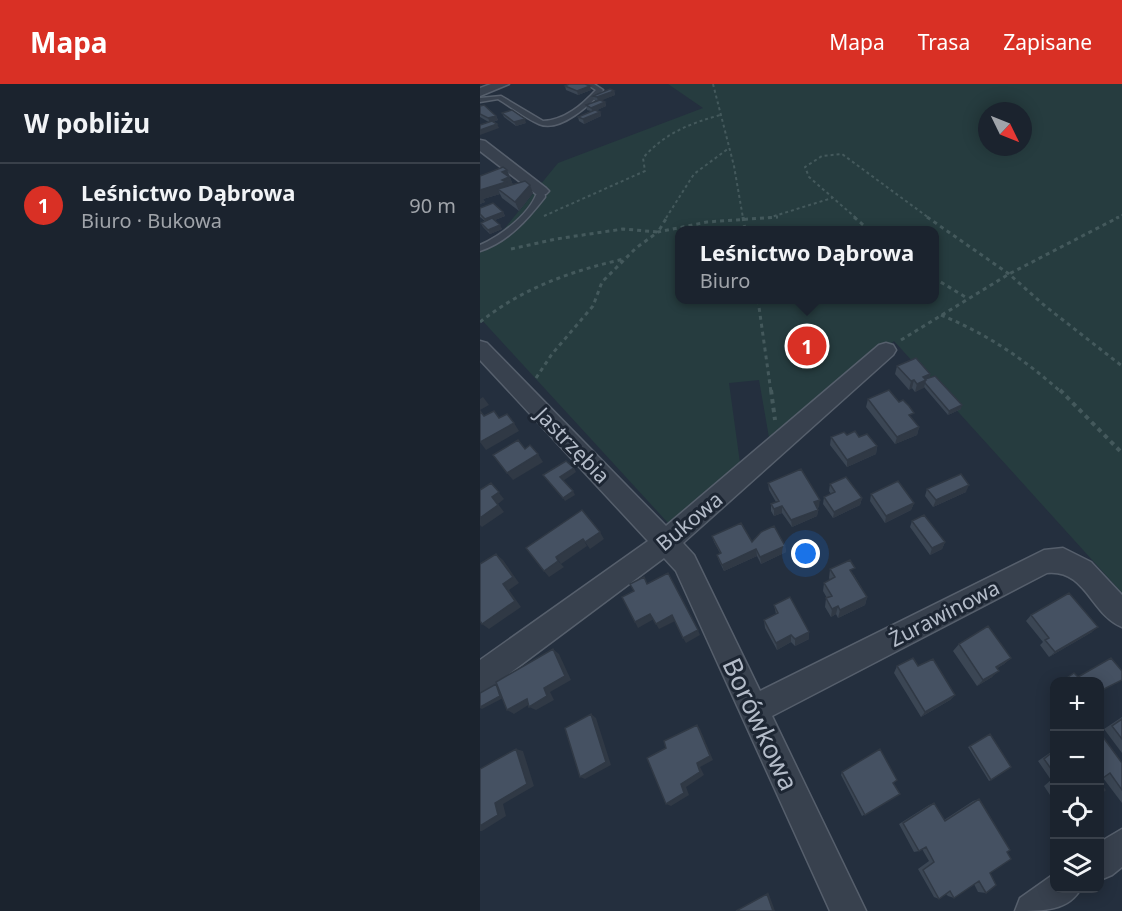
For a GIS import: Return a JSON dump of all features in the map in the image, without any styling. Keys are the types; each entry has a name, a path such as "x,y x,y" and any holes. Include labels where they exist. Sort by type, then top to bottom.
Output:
{"street":[{"path":"480,92 503,84"},
{"path":"480,144 541,191"},
{"name":"Jastrzębia","path":"480,348 665,543"},
{"name":"Bukowa","path":"480,678 665,543 886,350"},
{"name":"Borówkowa","path":"665,543 685,563 848,911"},
{"name":"Żurawinowa","path":"754,710 1044,562 1063,560 1082,570 1122,614"},
{"path":"1104,860 1122,846"},
{"path":"1033,911 1057,893"}],"lane":[{"path":"480,100 499,97 542,123 550,124 583,108 600,90 589,84"},
{"path":"480,248 502,239 541,197 541,191"}],"path":[{"path":"713,84 744,226"},
{"path":"502,239 519,232 545,216 645,171 643,158 651,148 674,129 720,115"},
{"path":"524,395 552,354 593,306 603,282 625,259 658,232 694,174 729,148"},
{"path":"863,226 809,177 805,167 816,158 829,153 842,154 985,259 1009,274 1045,306 1122,366"},
{"path":"687,226 707,222 777,217 832,198"},
{"path":"886,350 967,298 1122,215"},
{"path":"506,250 556,239 623,229 658,232 675,229"},
{"path":"480,322 499,306 538,283 589,267 625,259"},
{"path":"939,281 967,298"},
{"path":"759,304 779,444"},
{"path":"941,314 967,324 1017,355 1074,403 1122,453"}],"green space":[{"path":"668,84 1122,84 1122,593 894,341 771,449 759,380 729,383 740,463 669,524 480,318 480,246 496,239 558,163 703,108"}],"building":[{"path":"569,84 590,86 577,91 565,86"},
{"path":"610,89 614,91 597,97 593,96"},
{"path":"600,100 605,102 591,108 586,105"},
{"path":"484,105 496,116 488,118 480,114 480,106"},
{"path":"512,110 525,119 514,122 502,113"},
{"path":"595,110 600,112 583,119 578,117"},
{"path":"492,121 497,124 480,130 480,125"},
{"path":"503,167 507,170 502,172 509,177 502,180 506,182 480,190 480,176"},
{"path":"525,181 530,185 515,202 498,189"},
{"path":"493,203 503,212 485,219 480,214 480,208"},
{"path":"492,218 500,225 488,230 481,223"},
{"path":"807,329 813,333 818,331 827,341 822,345 825,348 819,352 815,350 808,356 788,343"},
{"path":"916,358 930,374 923,377 926,380 917,384 897,366"},
{"path":"935,376 962,405 949,411 925,383 925,379"},
{"path":"889,390 899,402 903,400 909,406 914,413 909,415 919,427 897,437 868,399"},
{"path":"480,411 484,416 494,411 499,418 507,414 514,423 480,442"},
{"path":"855,431 859,437 867,434 877,446 847,460 831,437 844,432 847,435"},
{"path":"518,440 525,449 530,445 538,454 507,473 493,455"},
{"path":"566,461 574,468 560,477 573,491 563,498 543,475"},
{"path":"801,469 820,500 814,502 818,510 791,520 782,506 774,509 771,504 779,501 768,483"},
{"path":"961,474 969,485 936,500 927,489"},
{"path":"846,477 862,498 834,512 824,497 835,492 830,484"},
{"path":"898,481 914,503 886,516 871,494"},
{"path":"491,483 499,492 492,497 498,505 480,518 480,490"},
{"path":"582,510 600,532 585,542 583,539 556,557 558,561 544,571 526,548"},
{"path":"924,515 945,542 932,548 912,521"},
{"path":"741,523 752,542 761,532 774,526 785,546 760,557 756,549 722,565 717,555 721,553 712,536"},
{"path":"496,554 513,577 503,584 515,601 482,624 480,621 480,564"},
{"path":"850,560 855,568 850,570 867,597 840,610 838,606 832,609 826,598 832,596 824,583 835,577 830,569"},
{"path":"668,573 698,630 683,638 672,615 656,624 650,614 635,622 622,597 634,591 630,584 644,577 647,584"},
{"path":"1069,593 1098,627 1055,652 1045,640 1049,638 1031,615"},
{"path":"790,597 809,632 795,639 791,635 776,643 764,620 778,613 774,605"},
{"path":"988,626 1011,658 996,667 999,671 983,680 959,644"},
{"path":"553,649 565,676 544,688 547,696 529,707 527,699 507,710 496,682"},
{"path":"913,658 918,666 933,659 955,695 925,712 897,666"},
{"path":"1111,658 1122,671 1122,680 1104,689 1104,677 1078,677"},
{"path":"496,684 500,696 480,707 480,693"},
{"path":"591,714 606,762 580,777 565,728"},
{"path":"1122,719 1122,739 1112,726"},
{"path":"697,725 710,756 697,763 700,772 681,784 684,793 666,804 647,758 666,748 664,741"},
{"path":"990,734 1011,767 991,780 970,746"},
{"path":"1104,738 1122,763 1122,790 1110,773 1104,777"},
{"path":"516,749 527,784 495,803 498,815 480,826 480,769"},
{"path":"880,749 897,780 893,783 900,794 865,815 842,772"},
{"path":"1050,754 1050,767 1044,759"},
{"path":"979,799 1010,850 1007,852 1011,859 990,873 996,885 986,893 979,881 954,898 950,891 939,899 923,870 934,862 926,847 919,851 903,823 934,803 945,821"},
{"path":"767,894 773,911 736,911"}],"place":[{"name":"Leśnictwo Dąbrowa","path":"807,346"}]}
